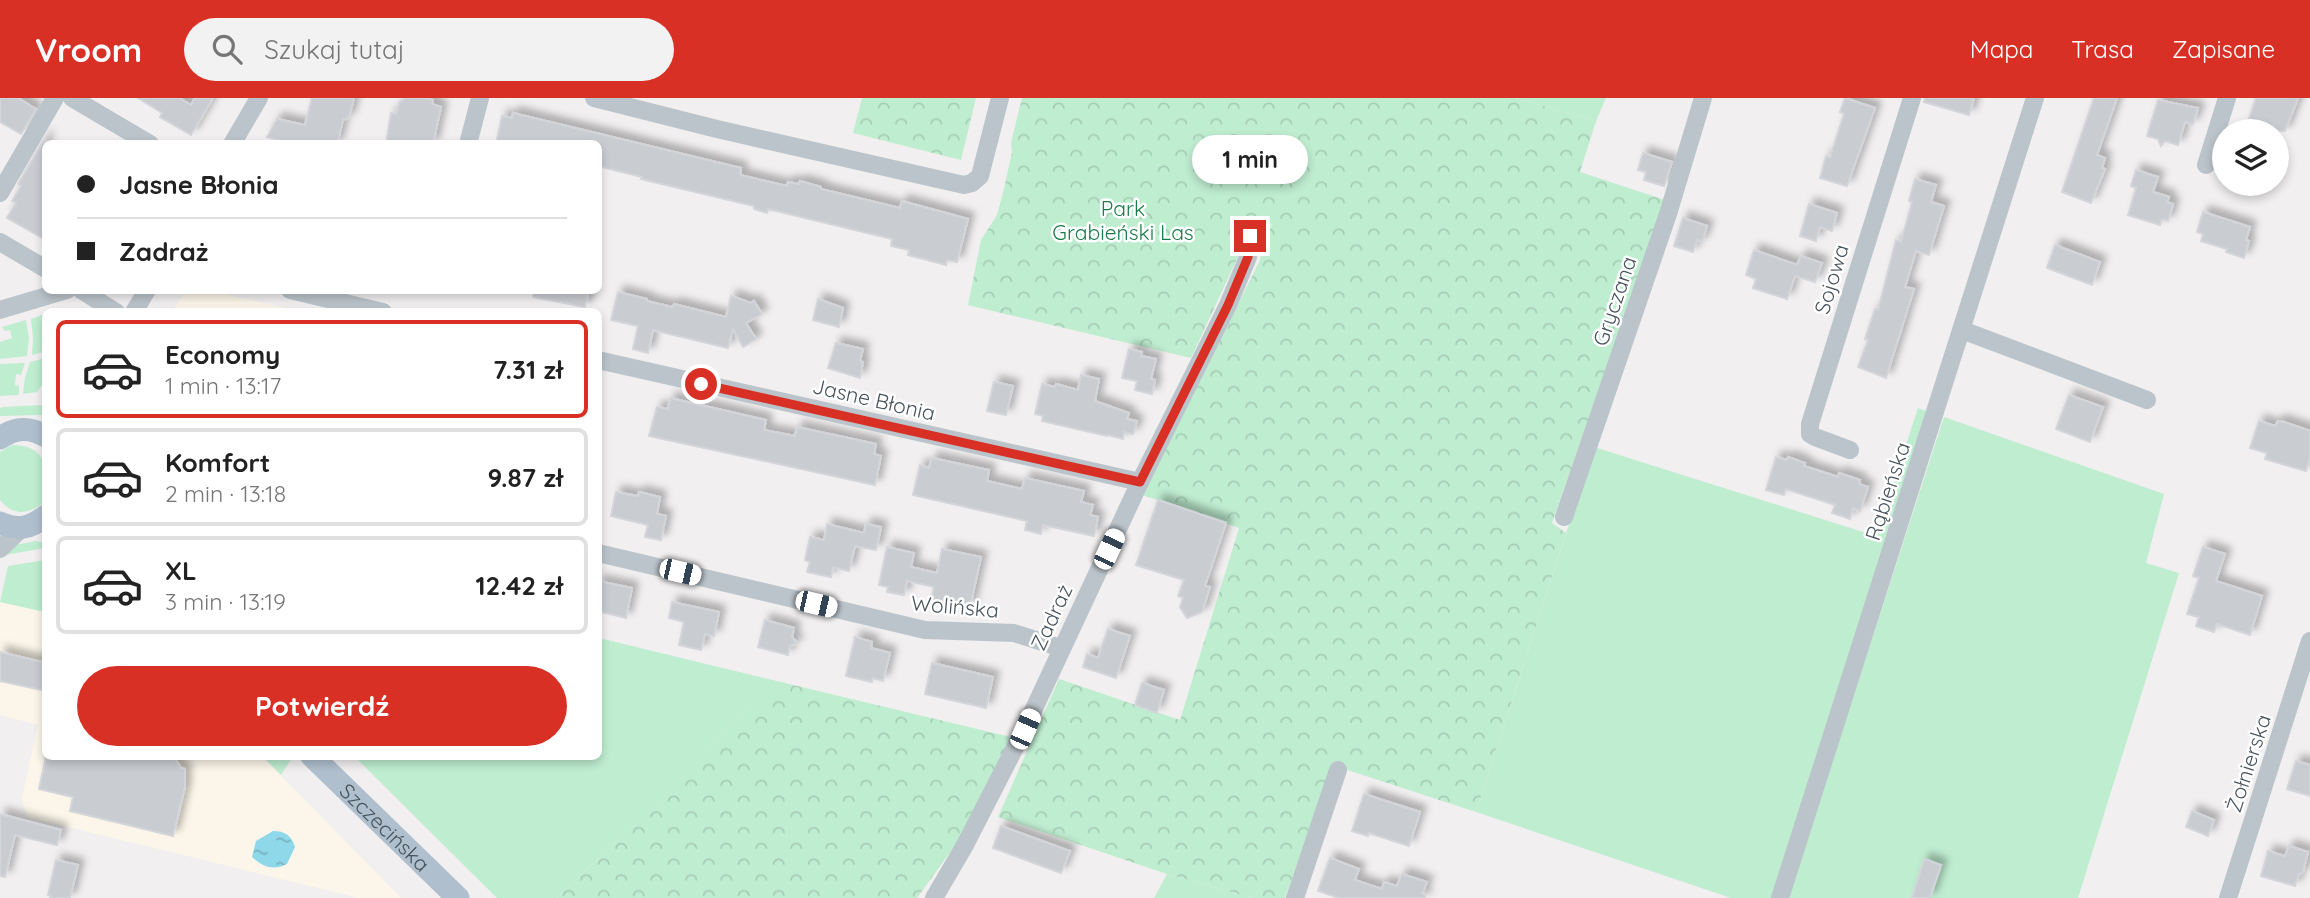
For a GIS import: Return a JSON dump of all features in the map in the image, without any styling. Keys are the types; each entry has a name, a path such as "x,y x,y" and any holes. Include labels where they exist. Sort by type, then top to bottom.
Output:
{"main road":[{"path":"3,433 18,429 42,430"},
{"name":"Szczecińska","path":"316,760 458,898"}],"street":[{"path":"0,193 55,98"},
{"path":"72,98 143,140"},
{"path":"234,140 259,98"},
{"path":"469,140 480,98"},
{"path":"594,98 964,185 972,183 980,176 1000,98"},
{"name":"Gryczana","path":"1564,517 1668,214 1703,98"},
{"name":"Sojowa","path":"1850,450 1815,437 1811,433 1810,424 1912,98"},
{"name":"Rąbieńska","path":"1780,898 2035,98"},
{"path":"2206,165 2227,98"},
{"name":"Zadraż","path":"934,898 996,788 1140,482 1228,305 1248,257 1250,236"},
{"path":"0,242 42,268"},
{"path":"0,310 53,294"},
{"path":"87,294 110,308"},
{"path":"307,294 366,308"},
{"path":"1962,330 2147,400"},
{"name":"Jasne Błonia","path":"602,361 1140,482"},
{"path":"0,549 29,525"},
{"name":"Wolińska","path":"602,554 925,630 1014,633 1061,648"},
{"name":"Żołnierska","path":"2228,898 2310,641"},
{"path":"1295,898 1338,770"}],"shaded area":[{"path":"184,294 223,294 286,308 174,308"},
{"path":"0,602 42,611 42,760 266,760 401,898 359,898 27,817 22,798 38,725 0,715"}],"green space":[{"path":"862,98 976,98 961,160 853,133"},
{"name":"Park Grabieński Las","path":"1022,98 1516,98 1596,121 1580,172 1665,200 1552,523 1566,533 1476,812 1332,765 1285,898 1252,898 1167,874 998,817 1059,679 1180,720 1239,528 1143,495 1260,260 1262,246 1272,224 1256,228 1242,248 1191,358 968,305 981,240 997,215 1003,193"},
{"path":"1516,98 1606,98 1596,121"},
{"path":"42,315 42,352 32,355 33,338 31,319"},
{"path":"26,320 29,338 27,356 0,359 0,342 12,338 10,330 5,331 2,327"},
{"path":"42,359 42,385 37,392 23,394 25,378 30,362"},
{"path":"25,363 21,375 16,374 15,385 19,386 19,395 0,396 0,364"},
{"path":"42,405 42,415 0,416 0,408"},
{"path":"1918,408 1929,412 1773,898 1731,898 1476,812 1594,447 1876,536"},
{"path":"1944,417 2164,494 2146,563 2179,573 2078,898 1788,898"},
{"path":"12,445 34,450 40,456 42,504 22,512 11,509 0,500 0,452"},
{"path":"42,542 42,549 5,555 10,546"},
{"path":"42,560 42,611 0,602 8,566"},
{"path":"602,639 764,678 771,697 748,710 657,804 556,898 497,898 358,760 602,760"},
{"path":"764,678 1015,738 969,826 917,898 556,898 657,804 748,710 770,697"},
{"path":"266,760 291,760 281,775"},
{"path":"1167,874 1252,898 1154,898"}],"water":[{"path":"273,831 287,834 295,847 287,864 277,867 264,865 252,857 256,841"}],"building":[{"path":"0,98 18,98 36,109 21,134 0,122"},
{"path":"138,98 179,98 191,105 195,98 213,98 191,135 160,117 162,113"},
{"path":"312,98 354,98 349,117 343,120 338,140 278,140 267,137 277,119 305,125"},
{"path":"404,98 423,98 433,100 432,104 441,107 434,140 387,140 391,113 396,114 400,101"},
{"path":"1845,98 1875,108 1847,186 1820,178 1826,156 1830,157 1844,114 1840,112"},
{"path":"1925,98 1974,98 1969,115 1924,102"},
{"path":"2094,98 2117,98 2097,155 2105,158 2102,168 2105,169 2091,203 2062,192"},
{"path":"2256,98 2298,98 2289,121 2249,119"},
{"path":"2158,100 2198,108 2193,124 2185,122 2178,145 2165,141 2161,146 2158,139 2147,136"},
{"path":"513,113 741,168 740,175 787,186 788,182 799,184 800,181 821,189 900,208 902,201 968,219 957,262 947,260 946,265 908,255 909,250 891,246 892,239 768,209 767,213 754,209 754,206 602,167 602,140 497,140 502,116 512,118"},
{"path":"42,144 42,238 7,218 16,203 12,201 21,186 18,184"},
{"path":"1643,153 1672,162 1664,186 1644,180 1646,172 1638,170"},
{"path":"2136,170 2158,177 2153,192 2169,197 2167,202 2173,204 2168,221 2162,219 2160,225 2128,215 2136,188 2131,186"},
{"path":"1915,179 1936,185 1931,202 1944,206 1929,255 1916,251 1905,287 1914,289 1886,378 1858,367 1875,309 1878,310 1896,240 1901,242"},
{"path":"1809,204 1837,213 1832,231 1820,227 1816,241 1800,236"},
{"path":"2203,212 2250,227 2244,258 2226,252 2227,249 2201,241 2203,234 2197,232"},
{"path":"1683,218 1707,226 1702,242 1697,240 1693,252 1674,246"},
{"path":"2055,245 2100,262 2092,285 2047,268"},
{"path":"1754,250 1797,265 1801,256 1822,263 1815,282 1795,276 1787,299 1753,288 1756,279 1746,275"},
{"path":"618,292 659,304 673,307 674,304 726,317 731,296 751,303 754,301 762,314 746,323 756,339 743,347 733,329 728,348 653,330 648,353 633,349 638,326 611,320"},
{"path":"533,294 588,294 585,307 533,297"},
{"path":"818,299 843,308 839,327 813,320"},
{"path":"836,343 863,349 860,378 828,368"},
{"path":"1129,349 1142,352 1141,356 1156,359 1151,379 1155,380 1152,394 1135,390 1137,381 1122,378"},
{"path":"1081,375 1099,379 1095,401 1129,413 1127,419 1137,421 1133,434 1124,432 1123,439 1107,436 1042,421 1043,416 1035,414 1042,384 1055,387 1056,384 1078,390"},
{"path":"994,382 1013,386 1006,415 987,411"},
{"path":"2069,395 2103,407 2090,442 2056,429"},
{"path":"670,398 766,420 764,430 795,436 797,427 876,444 874,454 881,456 875,485 649,436 657,407 668,409"},
{"path":"2259,421 2275,426 2278,421 2284,422 2310,431 2310,457 2306,471 2265,459 2267,453 2250,448"},
{"path":"1776,457 1787,460 1788,457 1805,463 1804,466 1838,477 1839,473 1860,480 1859,484 1868,487 1860,511 1853,508 1850,519 1832,513 1835,505 1786,489 1784,495 1766,490"},
{"path":"932,458 989,470 987,481 1022,489 1025,478 1084,491 1081,502 1093,505 1090,515 1098,517 1094,536 1043,525 1041,534 1025,530 1027,521 913,495 920,465 929,468"},
{"path":"616,492 638,496 639,492 660,497 657,514 666,516 661,540 645,537 648,525 611,516"},
{"path":"1158,500 1226,523 1205,586 1210,587 1202,612 1187,618 1180,607 1183,598 1178,596 1184,580 1136,565"},
{"path":"827,524 864,533 866,524 881,527 876,550 855,546 849,571 833,567 831,577 807,572 810,562 805,560 810,537 824,540"},
{"path":"887,547 914,553 911,567 937,573 942,549 981,557 970,607 931,599 934,587 907,581 904,595 887,592 888,587 879,585"},
{"path":"2203,547 2225,554 2216,581 2262,596 2250,635 2217,624 2214,632 2196,626 2199,617 2187,614 2199,578 2193,576"},
{"path":"602,582 632,588 626,618 602,612"},
{"path":"672,602 719,612 714,636 705,634 701,650 679,645 684,622 669,618"},
{"path":"765,620 794,628 792,637 797,643 790,646 788,655 758,647"},
{"path":"1108,629 1130,636 1116,678 1083,667 1087,654 1098,658"},
{"path":"855,637 872,642 871,648 890,653 883,681 873,678 872,682 846,676"},
{"path":"0,652 42,662 42,690 0,681"},
{"path":"932,663 993,677 986,708 925,694"},
{"path":"1142,683 1164,690 1157,713 1135,705"},
{"path":"45,760 176,760 185,769 185,787 173,836 70,811 73,797 39,789"},
{"path":"2296,761 2310,765 2310,796 2287,789"},
{"path":"1364,794 1420,812 1409,846 1369,833 1368,836 1352,831"},
{"path":"2192,811 2214,820 2208,836 2186,827"},
{"path":"0,814 61,830 57,845 15,835 5,877 0,876"},
{"path":"1001,826 1070,851 1061,873 993,848"},
{"path":"2289,846 2308,852 2303,872 2299,874 2295,886 2261,876 2268,851 2285,856"},
{"path":"1330,858 1359,869 1355,880 1382,889 1384,882 1397,886 1402,874 1427,882 1422,894 1425,898 1339,898 1318,891"},
{"path":"1924,859 1941,865 1930,898 1912,898"},
{"path":"56,860 78,865 70,898 50,898 48,895"}],"route":[{"path":"701,384 1140,482 1228,305 1248,257 1250,236"}]}
